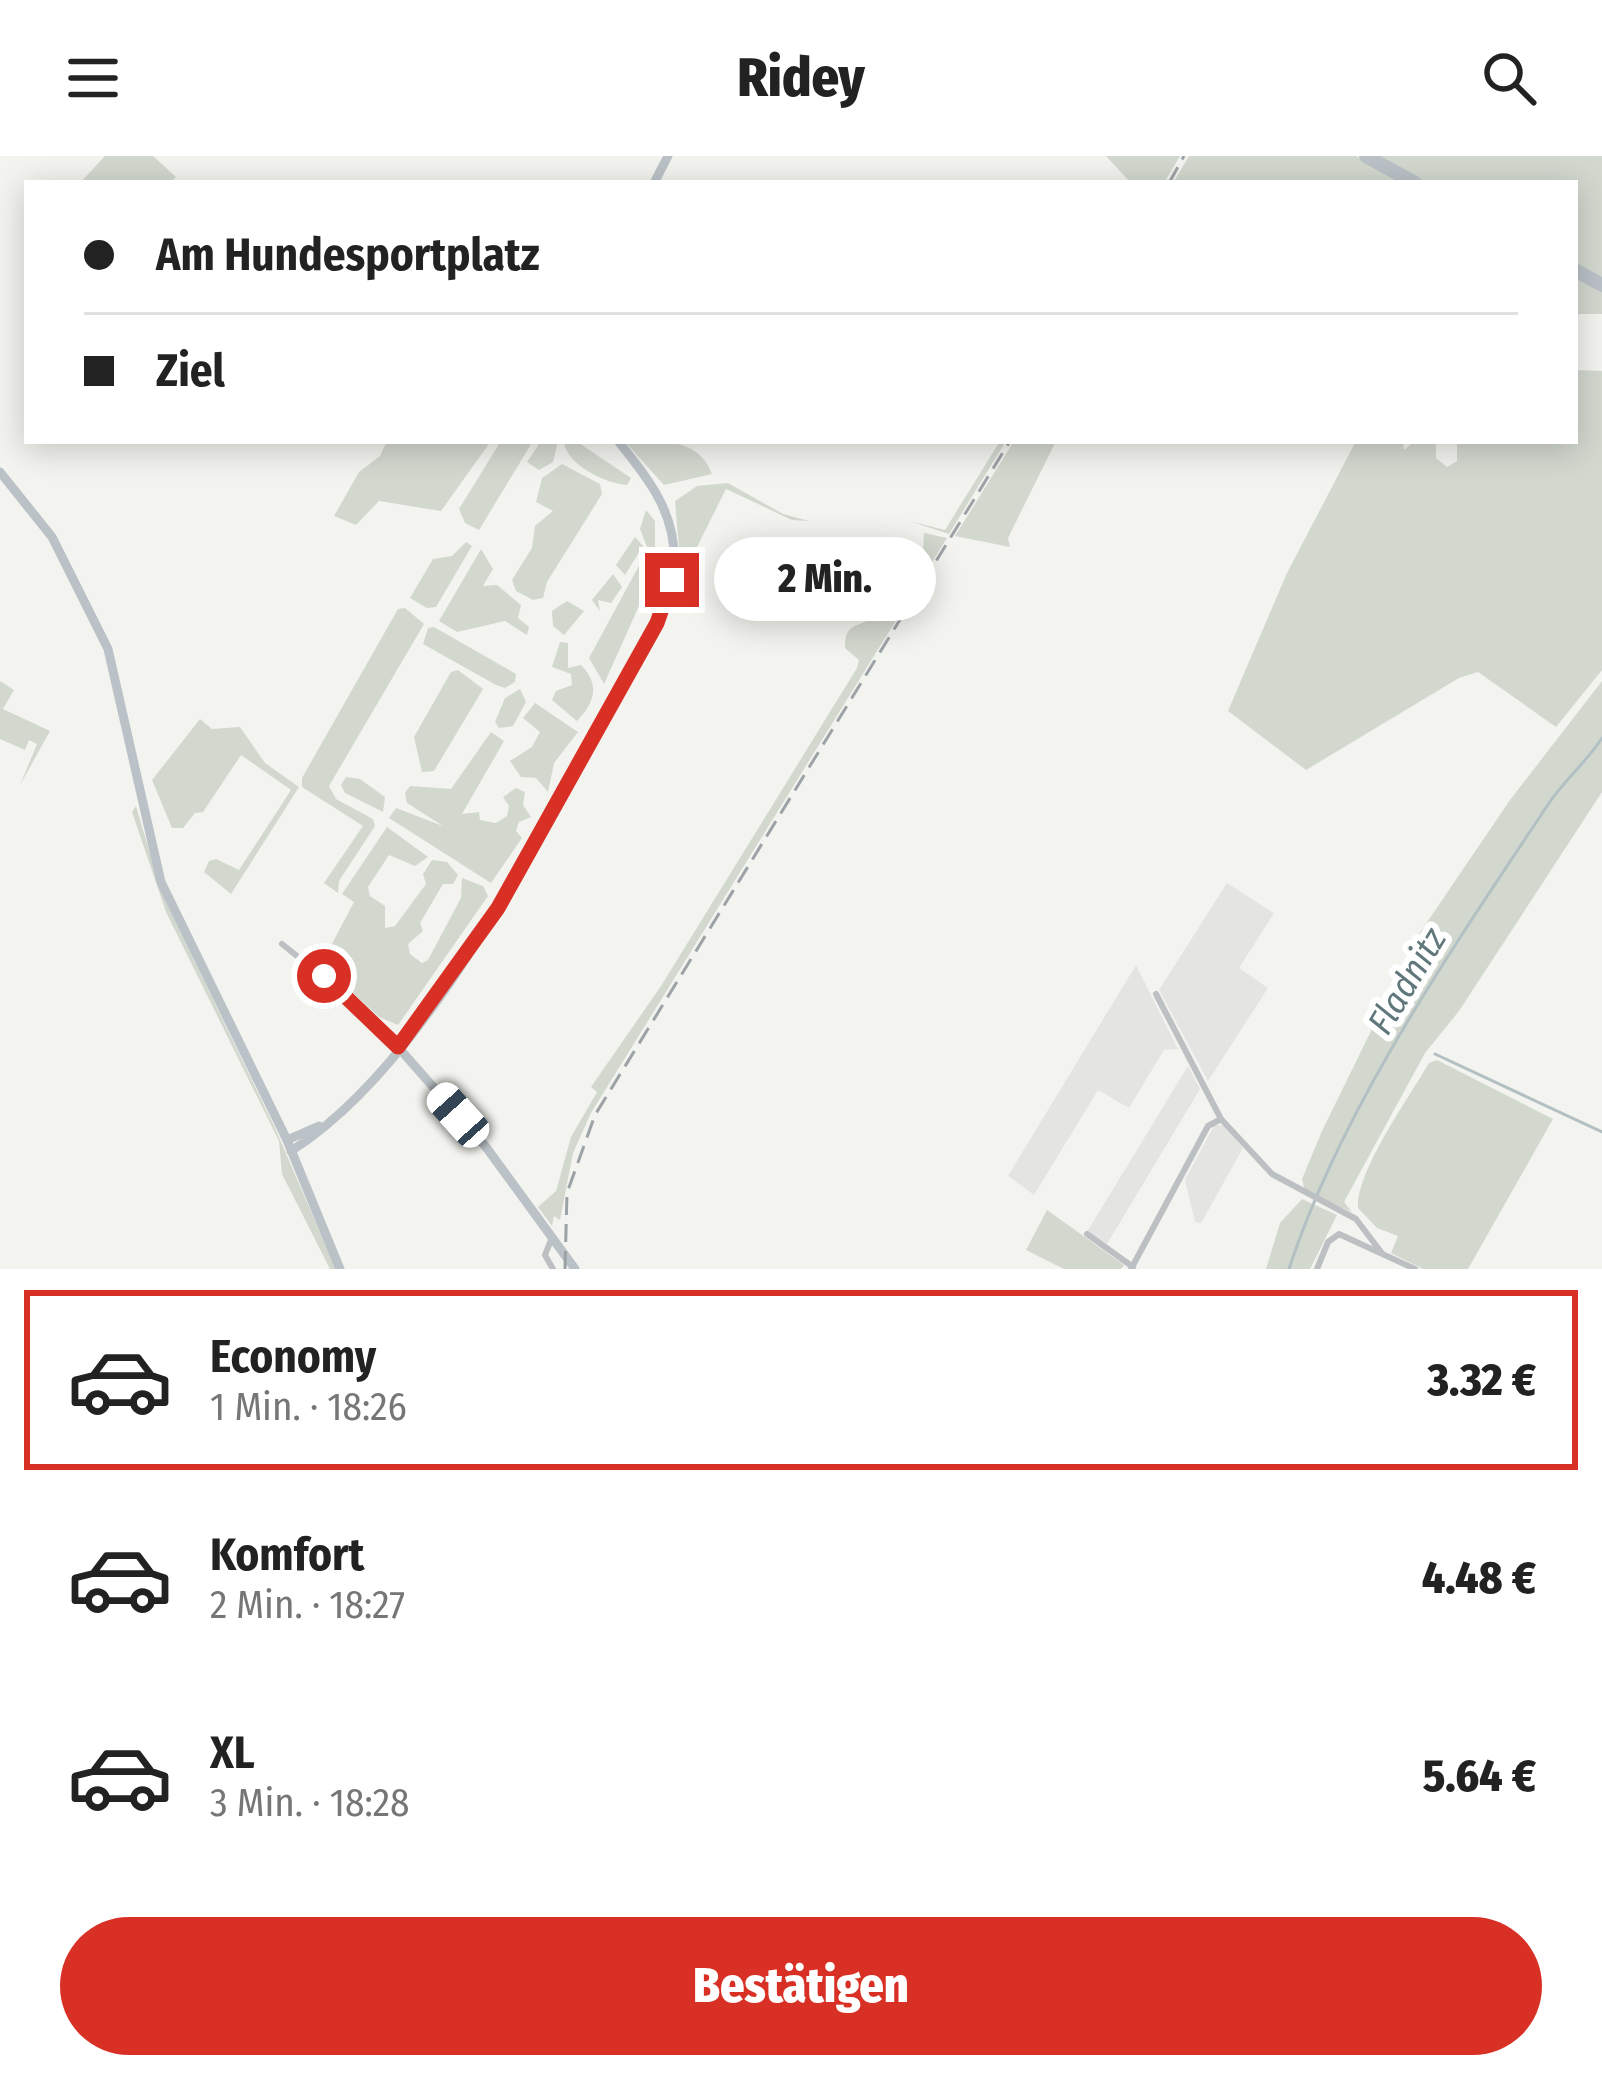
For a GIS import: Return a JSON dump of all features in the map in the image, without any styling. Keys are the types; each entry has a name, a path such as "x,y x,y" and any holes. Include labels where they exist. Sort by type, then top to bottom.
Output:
{"highway":[{"path":"1366,156 1410,180"}],"main road":[{"path":"289,1146 334,1117 398,1047 498,908 665,604 674,560 669,522 661,498 620,444"},
{"path":"0,472 52,537 100,631 120,686 142,817 161,882 289,1146 340,1269"},
{"path":"398,1047 486,1147 575,1269"}],"street":[{"path":"283,944 358,1005 398,1047"},
{"path":"1156,994 1221,1119 1272,1174 1299,1193 1356,1219 1382,1252"},
{"path":"1087,1234 1132,1268 1202,1137 1221,1119"},
{"path":"1317,1269 1328,1242 1339,1234 1415,1269"},
{"path":"553,1269 545,1255 554,1237"}],"shaded area":[{"path":"105,156 153,156 176,177 173,180 83,180"},
{"path":"1106,156 1180,156 1166,180 1128,180"},
{"path":"1189,156 1356,156 1400,180 1175,180"},
{"path":"1375,156 1602,156 1602,280 1578,267 1578,180 1419,180"},
{"path":"1578,277 1602,290 1602,314 1578,314"},
{"path":"1578,370 1602,371 1602,670 1556,727 1478,672 1459,678 1306,770 1228,711 1287,573 1354,444 1403,444 1404,450 1411,444 1436,444 1436,458 1447,467 1457,461 1457,444 1578,444"},
{"path":"386,444 489,444 441,511 379,501 356,525 334,516 359,472 380,456"},
{"path":"499,444 531,444 479,530 465,523 459,509"},
{"path":"539,444 557,444 553,462 539,470 527,462"},
{"path":"565,444 580,444 631,478 627,485 608,481 588,471"},
{"path":"627,444 678,444 698,454 712,474 664,485"},
{"path":"998,444 1004,444 949,534 909,521 945,530"},
{"path":"1012,444 1055,444 1008,538 1010,547 955,536"},
{"path":"562,464 600,484 602,494 547,582 543,598 533,600 516,591 512,580 532,548 535,526 553,511 536,502 542,478"},
{"path":"728,483 783,514 809,521 792,520 726,489 675,591 680,559 675,501 697,486"},
{"path":"646,510 655,521 655,570 604,684 589,658 648,549 640,529"},
{"path":"924,533 947,538 591,1113 573,1153 560,1220 554,1216 552,1226 538,1207 556,1191 571,1137 597,1092 591,1087 661,986 857,668 859,660 845,648 849,631 874,616 890,591 902,589 923,550"},
{"path":"635,537 643,546 625,575 616,565"},
{"path":"466,542 472,546 436,607 427,608 410,598 433,559 452,556"},
{"path":"481,549 493,569 483,586 497,585 521,605 518,618 529,627 527,635 505,621 457,632 439,621"},
{"path":"613,574 622,587 611,603 598,600 600,611 592,600"},
{"path":"567,601 584,611 564,635 553,626 552,611"},
{"path":"405,608 424,624 329,786 336,799 373,819 375,826 339,881 338,893 324,883 363,826 302,787 302,778 398,609"},
{"path":"434,627 516,674 515,682 505,688 496,685 423,644 428,628"},
{"path":"560,642 568,643 568,668 581,665 593,687 588,708 577,721 552,700 556,691 572,685 571,674 552,667"},
{"path":"458,670 483,689 434,771 422,772 414,737 451,672"},
{"path":"0,681 14,690 3,709 50,731 20,785 37,744 29,740 25,750 0,739"},
{"path":"1602,681 1602,792 1459,1011 1425,1053 1344,1202 1352,1212 1305,1192 1302,1179 1322,1131 1417,937 1510,800"},
{"path":"520,689 526,702 513,726 499,728 495,722 505,698"},
{"path":"535,703 578,732 554,763 548,792 536,778 521,777 510,761 532,747 540,732 523,718"},
{"path":"200,719 212,729 240,727 265,763 299,787 231,894 204,872 209,861 216,859 239,870 291,790 241,755 203,812 195,813 183,828 172,828 152,780"},
{"path":"491,732 504,741 462,814 479,812 480,820 496,823 507,816 509,806 503,797 516,788 525,792 523,805 531,817 519,822 516,831 522,838 491,883 389,818 396,808 443,826 407,803 405,793 410,786 451,789"},
{"path":"346,777 360,779 385,797 383,812 345,793 341,785"},
{"path":"136,806 162,894 275,1128 336,1269 330,1269 282,1174 279,1141 166,912 132,812"},
{"path":"387,827 428,857 415,866 389,855 368,887 370,896 385,906 385,928 395,926 426,884 423,874 432,860 447,862 458,875 453,884 443,884 420,923 423,931 408,944 410,954 422,963 428,960 461,898 462,878 483,886 488,896 398,1025 379,1017 308,951 326,955 354,902 342,894"},
{"path":"1227,883 1274,913 1239,968 1268,988 1208,1081 1159,990"},
{"path":"1136,965 1178,1049 1164,1050 1129,1108 1098,1090 1034,1195 1008,1176"},
{"path":"1437,1060 1553,1119 1468,1269 1423,1269 1391,1253 1398,1236 1377,1228 1358,1208 1375,1155 1429,1063"},
{"path":"1188,1066 1200,1089 1107,1244 1087,1232"},
{"path":"1215,1124 1224,1126 1243,1148 1201,1223 1195,1222 1185,1180"},
{"path":"1302,1199 1337,1215 1310,1269 1266,1269 1280,1223"},
{"path":"1047,1210 1124,1265 1121,1269 1064,1269 1026,1250"}],"waterway":[{"name":"Fladnitz","path":"1289,1269 1339,1147 1404,1028 1549,803 1602,738"},
{"path":"1435,1054 1602,1132"}],"railway":[{"path":"1171,180 1184,156"},
{"path":"565,1269 567,1193 595,1115 1008,444"}],"route":[{"path":"324,976 398,1047 498,908 657,623 672,580"}]}
